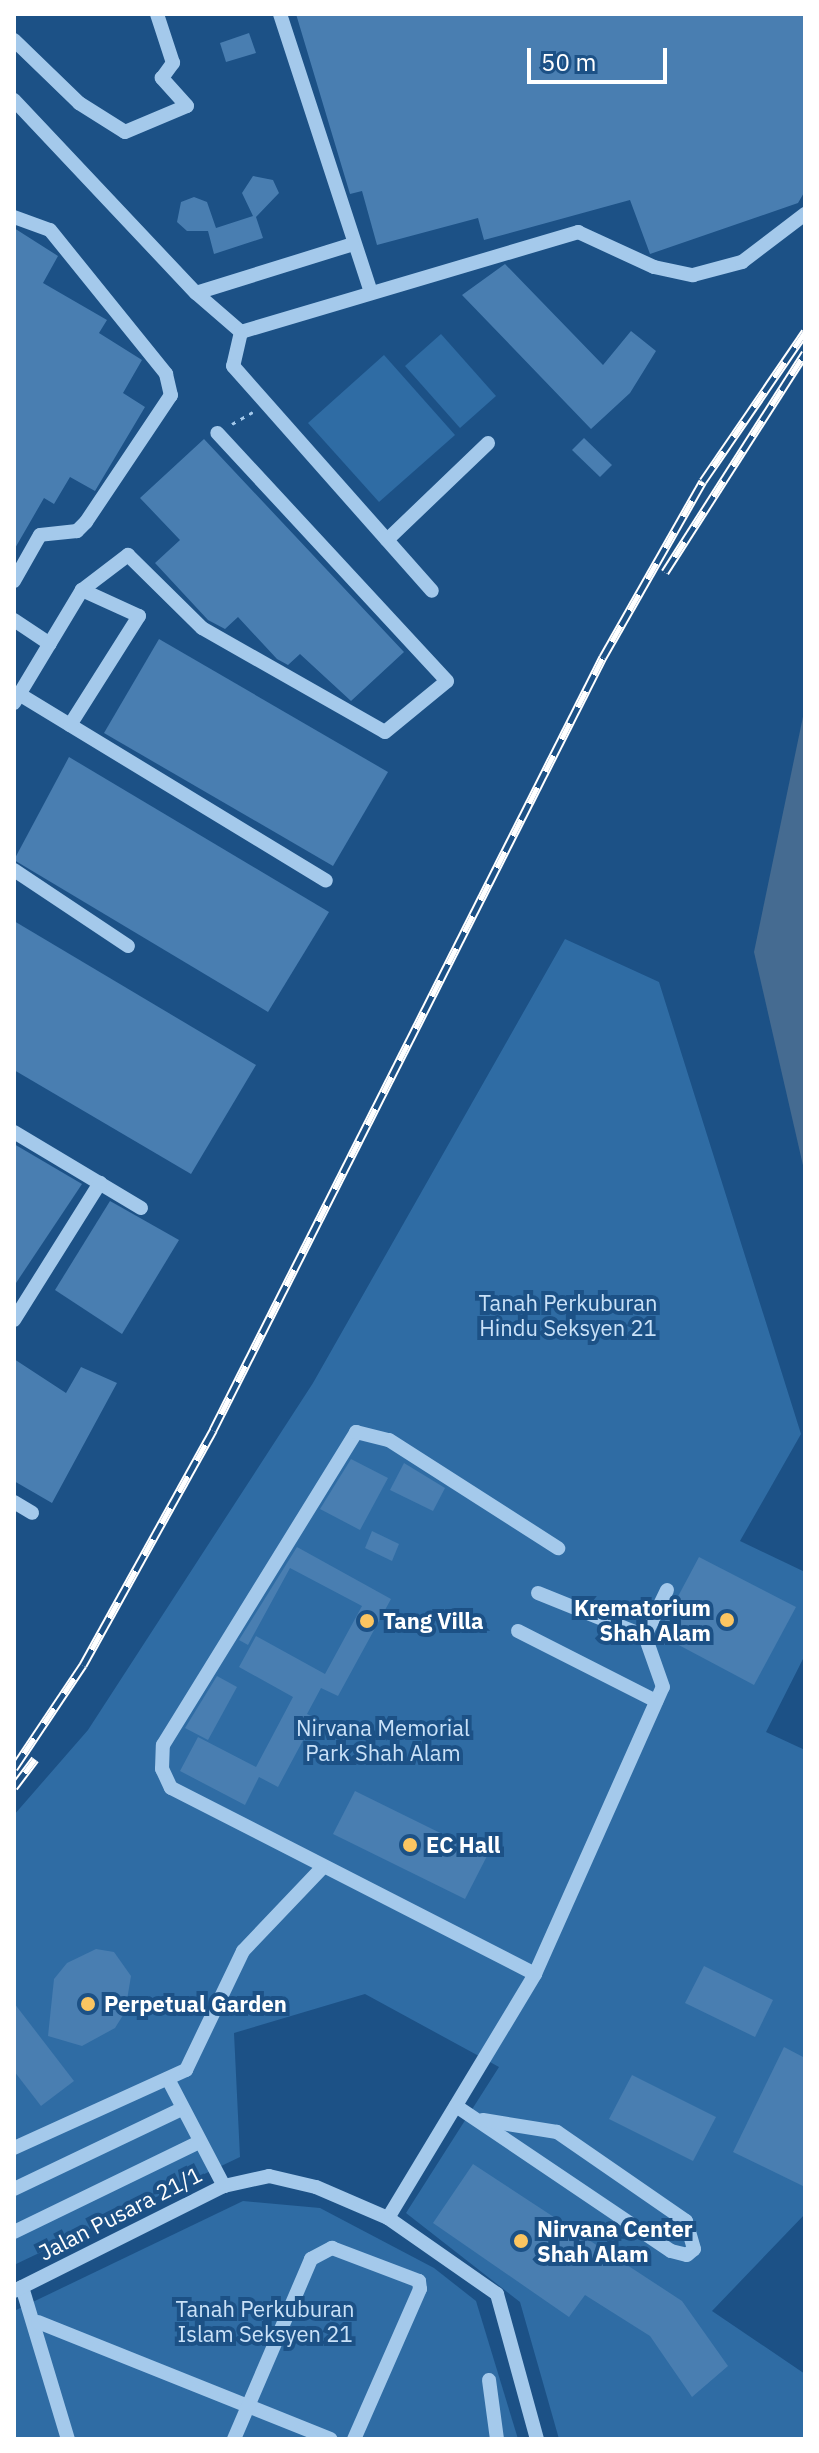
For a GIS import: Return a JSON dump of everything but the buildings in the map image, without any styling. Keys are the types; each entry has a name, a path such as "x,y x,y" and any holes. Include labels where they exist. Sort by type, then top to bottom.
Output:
{"street":[{"path":"14,40 79,103 125,132 187,106 162,78 173,63 157,14"},
{"path":"280,14 370,289"},
{"path":"14,100 196,293 241,332"},
{"path":"241,332 370,289 578,232 654,267 693,275 742,262 805,214"},
{"path":"14,217 50,230 166,374 171,395 86,522 77,531 40,535 14,581"},
{"path":"196,293 353,244"},
{"path":"241,332 233,366 432,591"},
{"path":"217,433 447,681 385,732 202,628 128,555 82,590 17,698 70,725 326,881"},
{"path":"387,540 488,443"},
{"path":"70,725 139,616 82,590"},
{"path":"14,620 50,644"},
{"path":"14,870 128,946"},
{"path":"14,1132 141,1208"},
{"path":"14,1320 100,1183"},
{"path":"535,1974 321,1869 171,1788 162,1769 163,1745 344,1443 369,1431 389,1440 558,1548"},
{"path":"14,1502 32,1513"},
{"path":"645,1636 667,1590"},
{"path":"388,2218 535,1974 663,1681 645,1636 538,1593"},
{"path":"518,1631 656,1701"},
{"path":"14,2148 186,2070 243,1951 321,1869"},
{"path":"168,2079 224,2186"},
{"path":"456,2106 483,2120 671,2251 694,2249 686,2221 557,2132 483,2120"},
{"path":"14,2189 182,2109"},
{"path":"14,2232 199,2142"},
{"name":"Jalan Pusara 21/1","path":"18,2289 224,2186 269,2176 388,2218 497,2294 537,2439"},
{"path":"234,2439 311,2259 332,2248 419,2281 420,2289 354,2439"},
{"path":"18,2289 38,2322 68,2439"},
{"path":"38,2322 331,2439"},
{"path":"489,2380 497,2439"}],"path":[{"path":"217,433 267,404"}],"green space":[{"path":"441,334 496,396 460,428 405,366"},
{"path":"384,355 455,435 379,502 308,423"},
{"name":"Nirvana Memorial Park Shah Alam","path":"565,939 659,982 801,1434 740,1541 805,1572 805,1655 766,1732 805,1750 805,2214 712,2311 805,2374 805,2439 559,2439 520,2302 406,2213 499,2067 365,1994 234,2033 240,2157 14,2265 14,1815 88,1730 313,1383"},
{"name":"Tanah Perkuburan Islam Seksyen 21","path":"243,2201 320,2208 434,2268 476,2301 518,2439 14,2439 14,2311"}],"shaded area":[{"path":"805,707 805,1174 754,952"}],"railway":[{"path":"14,1768 83,1665 213,1430 603,657 703,481 805,332"},
{"path":"665,572 805,353"},
{"path":"14,1787 35,1759"}],"place":[{"name":"Krematorium Shah Alam","path":"727,1620"},
{"name":"Tang Villa","path":"367,1621"},
{"name":"EC Hall","path":"410,1845"},
{"name":"Perpetual Garden","path":"88,2004"},
{"name":"Nirvana Center Shah Alam","path":"521,2241"}],"park label":[{"name":"Tanah Perkuburan Hindu Seksyen 21","path":"568,1314"}]}
